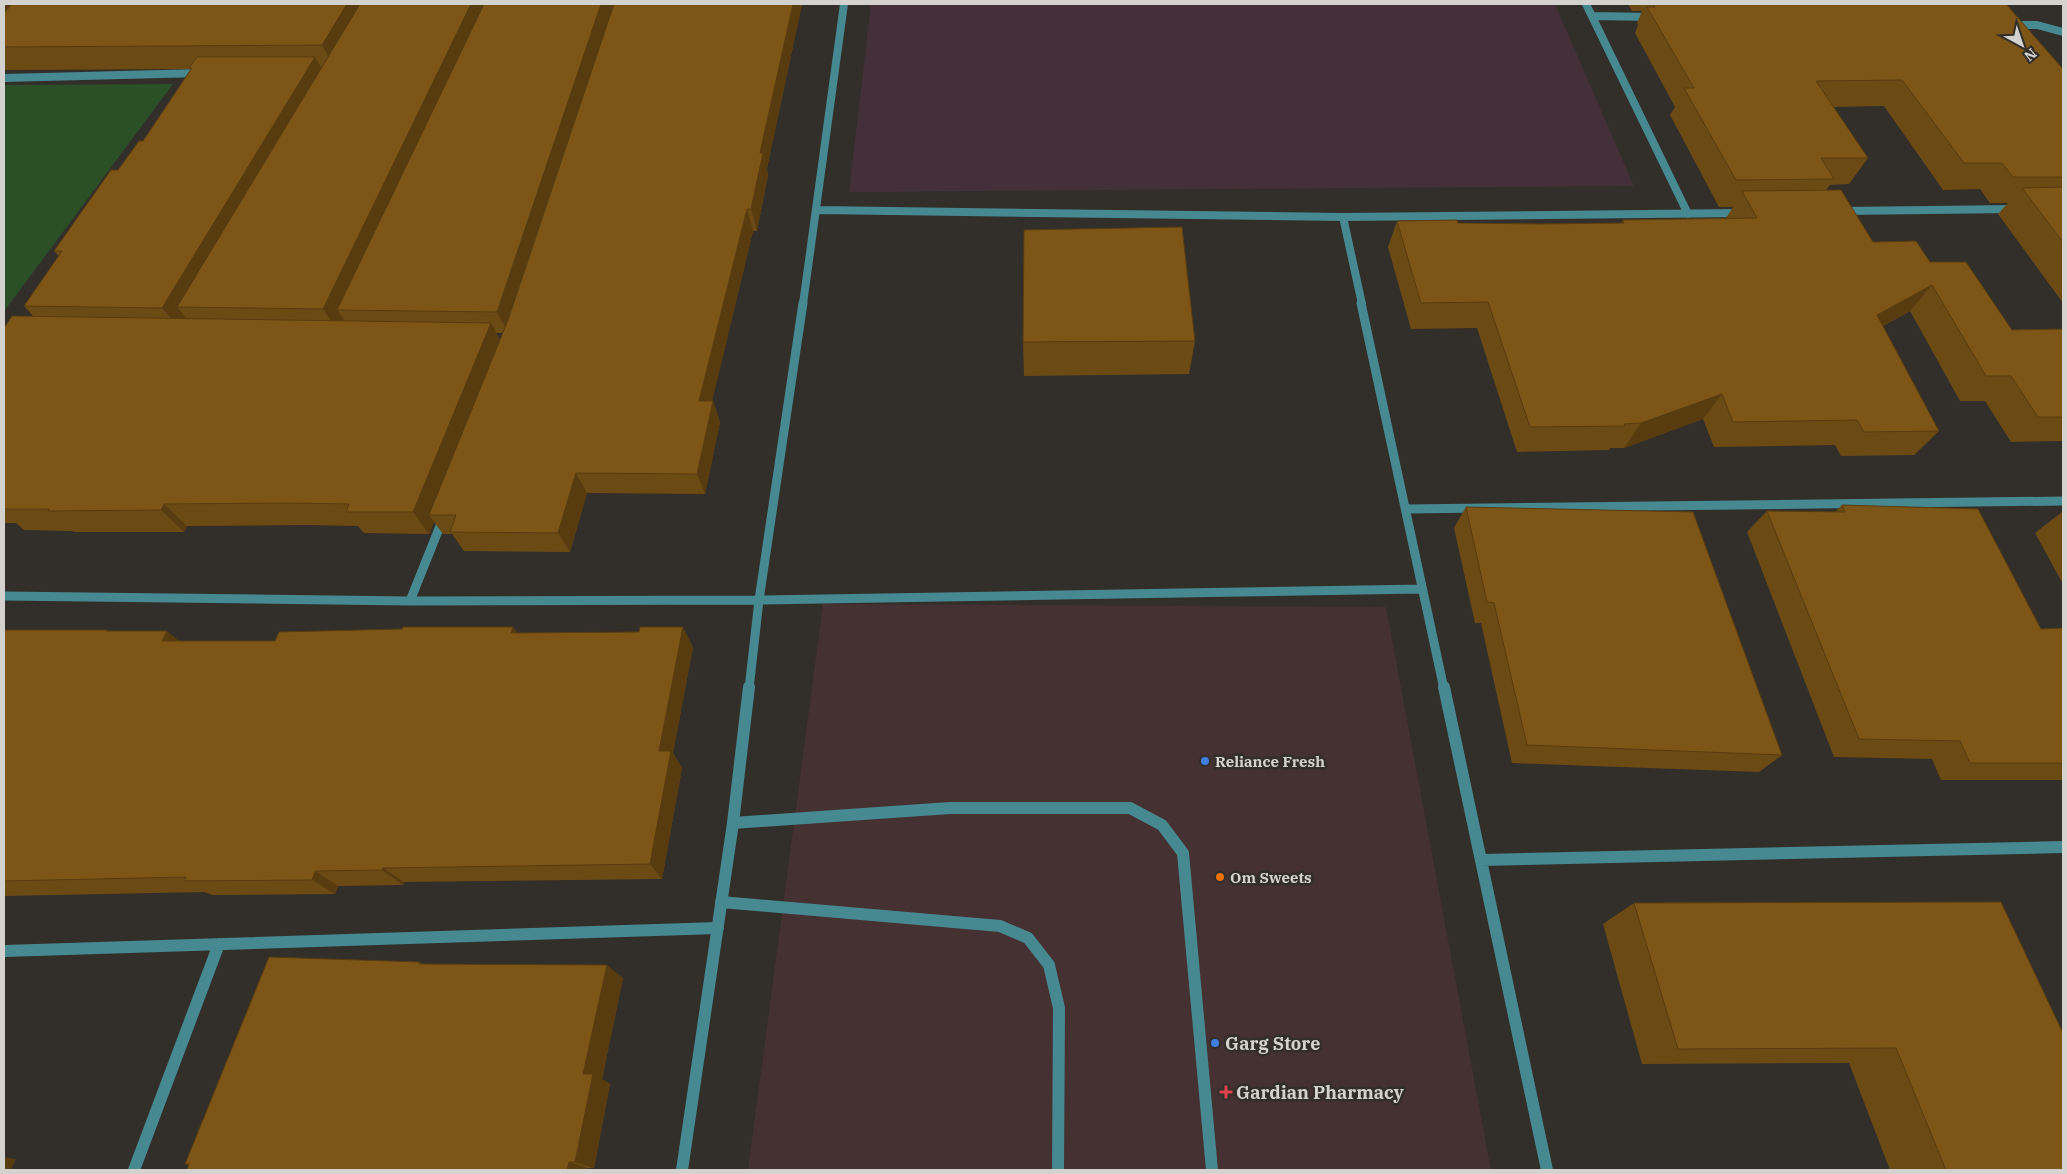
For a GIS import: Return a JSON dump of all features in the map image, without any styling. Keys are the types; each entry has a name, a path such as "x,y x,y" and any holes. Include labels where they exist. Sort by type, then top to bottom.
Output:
{"street":[{"path":"682,1170 733,823 760,600 817,210 844,4"},
{"path":"1586,4 1688,214"},
{"path":"1592,16 1660,18"},
{"path":"2008,25 2037,25 2063,32"},
{"path":"197,81 203,73"},
{"path":"4,78 212,73"},
{"path":"1836,212 2024,209"},
{"path":"817,210 1343,217 1748,213"},
{"path":"1343,217 1547,1170"},
{"path":"1406,508 2063,501"},
{"path":"410,601 446,511"},
{"path":"4,596 410,601 760,600 1422,589"},
{"path":"733,823 950,808 1130,808 1162,826 1183,853 1212,1170"},
{"path":"1481,860 2063,847"},
{"path":"721,902 1000,926 1028,938 1050,965 1059,1008 1058,1170"},
{"path":"4,951 718,928"},
{"path":"134,1170 219,944"}],"shaded area":[{"path":"871,4 1555,4 1634,186 849,192"},
{"path":"823,604 1386,607 1491,1170 748,1170"}],"green space":[{"path":"173,84 5,310 4,310 4,85"}],"building":[{"path":"12,4 347,4 322,45 4,47 4,13"},
{"path":"360,4 471,4 323,309 177,307"},
{"path":"484,4 601,4 497,312 337,310"},
{"path":"614,4 793,4 760,153 763,153 751,209 747,209 699,401 713,401 697,474 576,473 558,533 450,532 456,515 429,515 508,320"},
{"path":"1654,4 2006,4 2063,69 2063,177 2013,177 2002,163 1964,163 1902,80 1816,81 1868,158 1821,158 1834,179 1736,180 1684,88 1694,88 1647,7 1655,7"},
{"path":"197,57 315,57 162,308 24,306 62,251 54,251 111,170 118,170 139,141 143,141 192,68 189,68"},
{"path":"2063,187 2063,242 2022,188"},
{"path":"1841,190 1873,242 1916,241 1930,262 1966,262 2012,330 2063,329 2063,417 2038,417 2011,376 1986,376 1932,285 1877,315 1939,431 1864,432 1857,420 1733,422 1722,394 1641,423 1624,424 1625,426 1530,427 1488,302 1421,303 1397,221 1457,220 1458,223 1540,224 1624,223 1623,220 1757,218 1742,191"},
{"path":"1182,227 1195,341 1023,342 1024,230"},
{"path":"12,316 491,323 413,512 346,512 349,504 288,503 164,504 161,510 48,511 49,509 4,509 4,328"},
{"path":"1842,505 1978,509 2041,629 2063,628 2063,763 1970,763 1960,741 1859,739 1767,511 1845,512"},
{"path":"1466,507 1693,512 1782,755 1527,745 1494,603 1487,602"},
{"path":"403,627 513,627 511,633 639,632 640,627 683,627 659,751 671,751 650,864 383,868 382,870 315,871 312,880 184,881 186,877 4,881 4,630 167,631 162,641 275,641 279,632 402,629"},
{"path":"2001,902 2063,1033 2063,1170 1946,1170 1896,1048 1678,1049 1634,903"},
{"path":"269,957 419,962 419,964 607,965 583,1074 593,1074 575,1162 569,1162 567,1170 187,1170 189,1164 185,1164"}],"place":[{"name":"Reliance Fresh","path":"1205,761"},
{"name":"Om Sweets","path":"1220,877"},
{"name":"Garg Store","path":"1215,1043"},
{"name":"Gardian Pharmacy","path":"1226,1092"}]}
